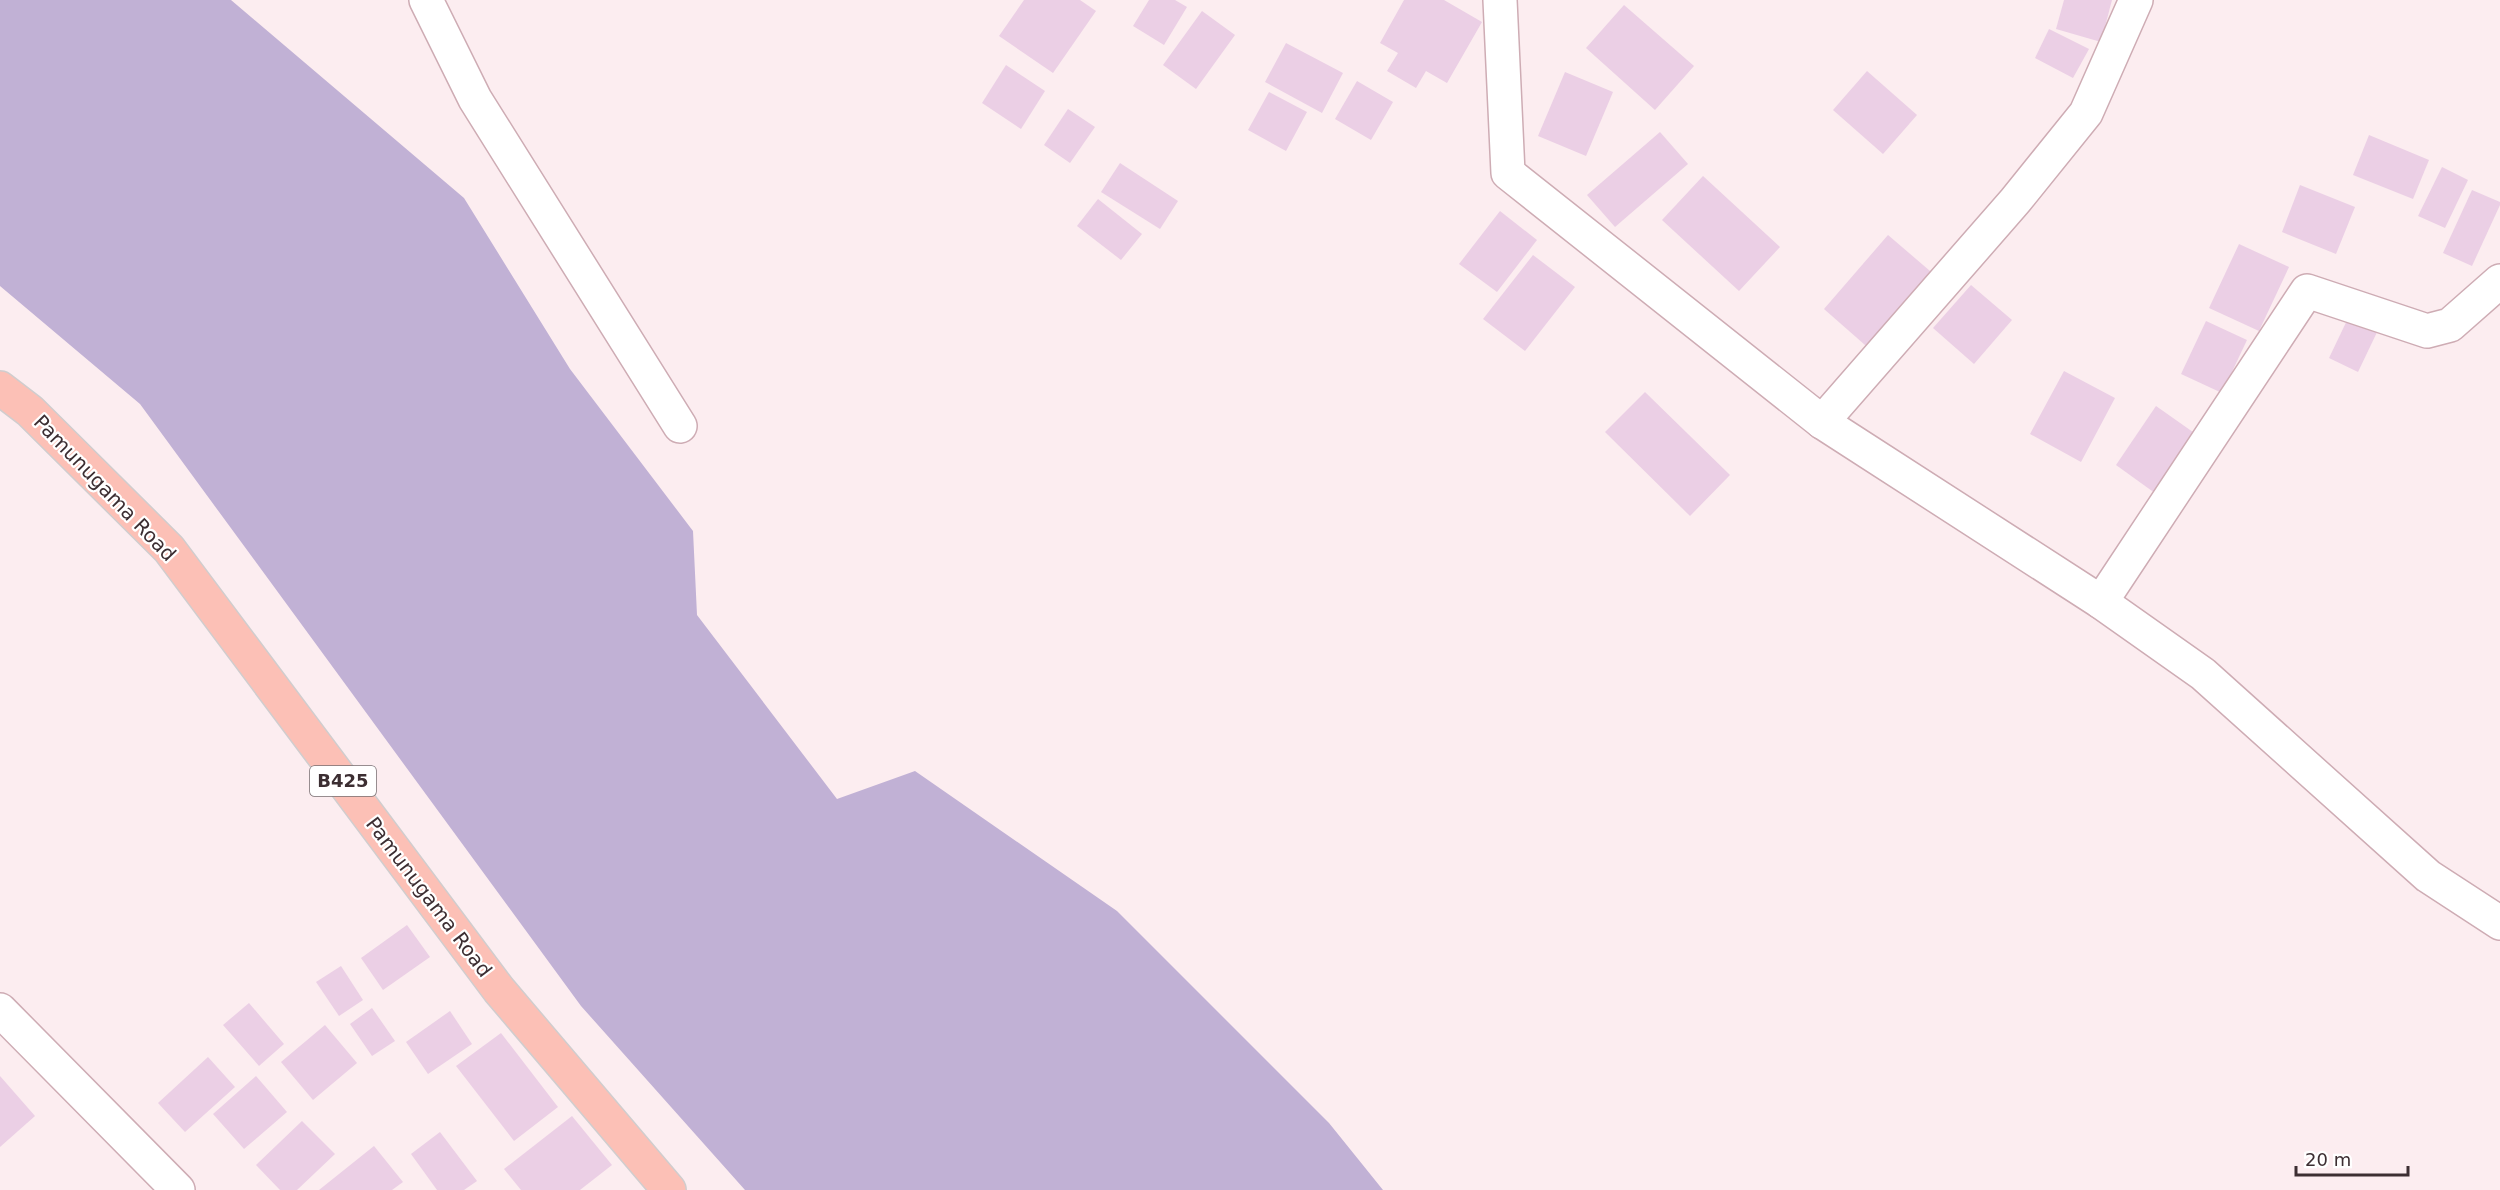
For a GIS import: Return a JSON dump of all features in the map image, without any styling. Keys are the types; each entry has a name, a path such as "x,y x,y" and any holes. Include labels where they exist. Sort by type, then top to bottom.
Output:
{"main road":[{"name":"Pamunugama Road","path":"0,388 30,411 169,549 499,990 669,1190"}],"street":[{"path":"426,0 475,99 680,426"},
{"path":"1500,0 1508,173 1822,422 2100,602 2203,674 2428,876 2500,923"},
{"path":"1822,422 2015,201 2086,113 2136,0"},
{"path":"2100,602 2307,291 2427,331 2450,325 2500,281"},
{"path":"0,1010 178,1190"}],"shaded area":[{"path":"0,0 231,0 464,198 570,369 693,531 697,615 837,799 915,771 1117,911 1329,1123 1383,1190 745,1190 581,1006 140,404 0,286"}],"building":[{"path":"1024,0 1080,0 1096,11 1053,73 999,36"},
{"path":"1149,0 1175,0 1187,7 1164,45 1133,26"},
{"path":"1404,0 1444,0 1482,22 1447,83 1426,71 1416,88 1387,71 1398,53 1380,43"},
{"path":"2064,0 2112,0 2101,42 2056,29"},
{"path":"1624,5 1694,66 1655,110 1586,48"},
{"path":"1202,11 1235,35 1196,89 1163,65"},
{"path":"2049,29 2089,49 2073,78 2035,58"},
{"path":"1286,43 1343,73 1322,113 1265,82"},
{"path":"1006,65 1045,91 1021,129 982,103"},
{"path":"1867,71 1917,115 1883,154 1833,110"},
{"path":"1565,72 1613,92 1586,156 1538,136"},
{"path":"1357,81 1393,102 1371,140 1335,119"},
{"path":"1269,92 1307,112 1286,151 1248,130"},
{"path":"1068,109 1095,127 1070,163 1044,145"},
{"path":"1660,132 1688,164 1615,227 1587,195"},
{"path":"2369,135 2429,160 2413,199 2353,175"},
{"path":"1120,163 1178,201 1160,229 1101,192"},
{"path":"2442,167 2468,180 2445,228 2418,216"},
{"path":"1703,176 1780,247 1739,291 1662,220"},
{"path":"2300,185 2355,207 2336,254 2282,232"},
{"path":"2472,190 2500,202 2500,205 2472,266 2443,253"},
{"path":"1098,199 1142,234 1121,260 1077,226"},
{"path":"1500,211 1537,240 1497,292 1459,264"},
{"path":"1888,235 1937,277 1873,352 1824,309"},
{"path":"2239,244 2289,267 2259,331 2209,308"},
{"path":"1533,255 1575,287 1525,351 1483,319"},
{"path":"1971,285 2012,320 1974,364 1933,328"},
{"path":"2351,312 2380,326 2358,372 2329,358"},
{"path":"2206,321 2247,340 2222,393 2181,374"},
{"path":"2064,371 2115,398 2081,462 2030,434"},
{"path":"1645,392 1730,475 1690,516 1605,432"},
{"path":"2156,406 2200,437 2159,496 2116,465"},
{"path":"407,925 430,957 383,990 361,958"},
{"path":"341,966 363,1000 339,1016 316,982"},
{"path":"249,1003 284,1044 259,1066 223,1025"},
{"path":"372,1008 395,1041 372,1056 350,1024"},
{"path":"450,1011 472,1044 428,1074 406,1042"},
{"path":"325,1025 357,1063 313,1100 281,1062"},
{"path":"501,1033 558,1107 514,1141 456,1066"},
{"path":"208,1057 235,1087 185,1132 158,1103"},
{"path":"0,1076 35,1116 0,1147"},
{"path":"256,1076 287,1112 244,1149 213,1114"},
{"path":"572,1116 612,1165 580,1190 521,1190 504,1169"},
{"path":"302,1121 335,1154 297,1190 280,1190 256,1165"},
{"path":"440,1132 477,1181 464,1190 437,1190 411,1154"},
{"path":"374,1146 403,1182 392,1190 319,1190"}]}
